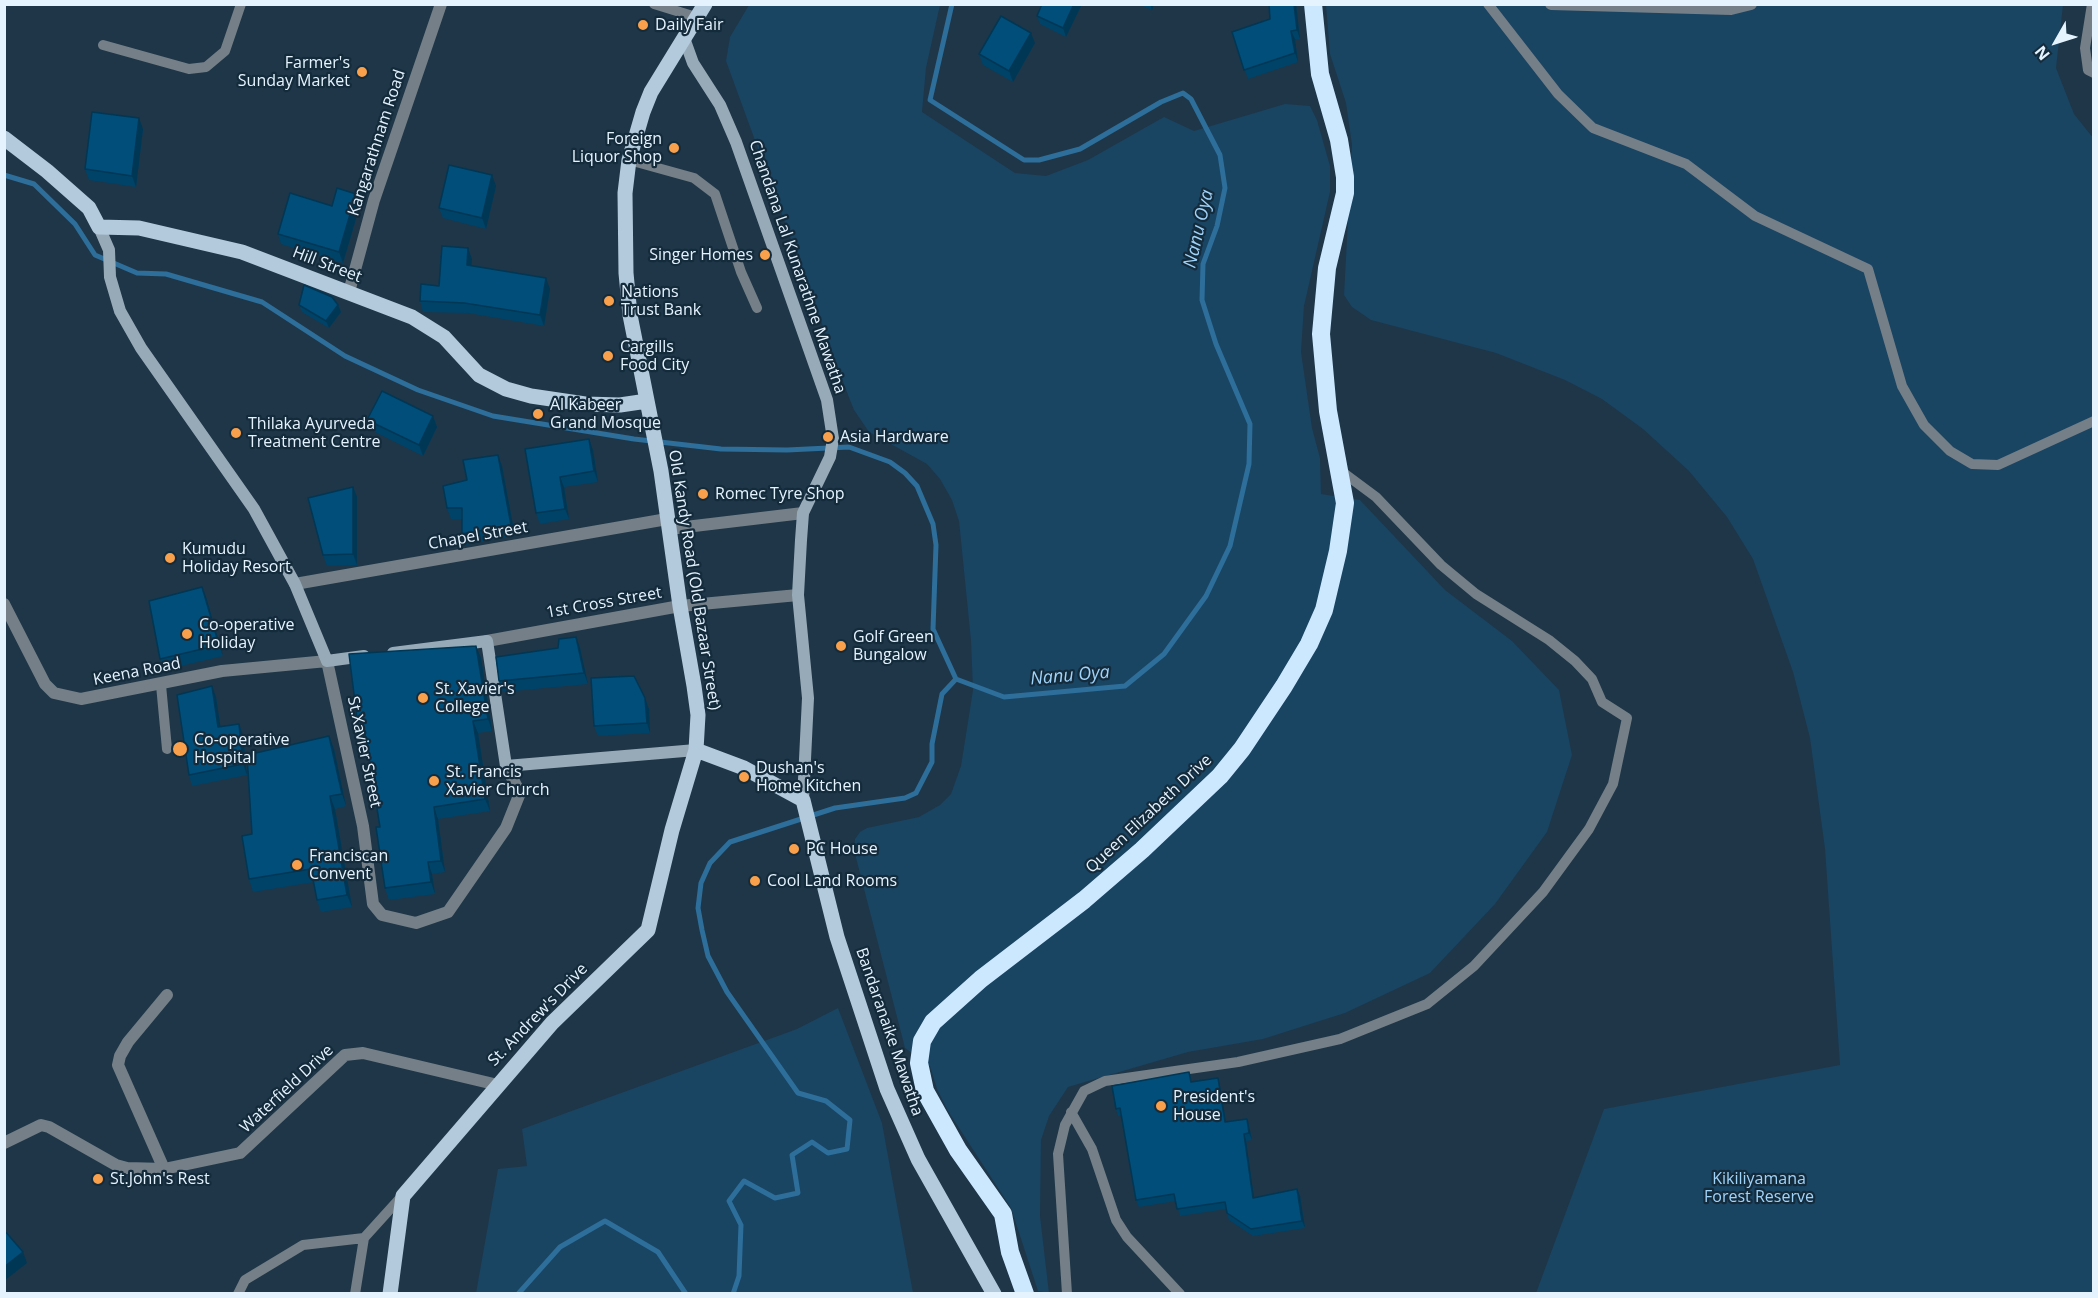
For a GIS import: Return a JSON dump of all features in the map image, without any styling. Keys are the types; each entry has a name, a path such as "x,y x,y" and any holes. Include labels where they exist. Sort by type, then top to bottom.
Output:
{"highway":[{"name":"Queen Elizabeth Drive","path":"1025,1293 1010,1252 1003,1214 958,1150 925,1091 919,1063 924,1034 933,1022 981,979 1084,900 1142,850 1235,759 1297,665 1324,610 1345,515 1341,471 1328,411 1321,334 1327,268 1345,193 1345,177 1339,140 1320,74 1313,4"}],"main road":[{"name":"Old Kandy Road (Old Bazaar Street)","path":"696,750 698,715 661,471 630,315 626,273 625,193 635,133 651,92 700,11"},
{"path":"4,138 89,207 99,227"},
{"name":"Hill Street","path":"99,227 139,228 242,252 412,317 456,348 479,375 499,386 531,396 585,404 620,405 647,401"},
{"path":"696,750 744,768 803,803"},
{"name":"St. Andrew's Drive","path":"403,1196 552,1023 648,930 672,830 696,750"},
{"name":"Bandaranaike Mawatha","path":"803,803 837,937 887,1089 918,1159 994,1293"},
{"path":"390,1293 403,1196"}],"street":[{"name":"Kangarathnam Road","path":"349,292 374,200 441,4"},
{"path":"1551,4 1731,9 1751,4"},
{"name":"Chandana Lal Kunarathne Mawatha","path":"684,38 693,63 720,105 748,173 822,383 833,439 830,457 802,513 798,595 808,698 803,803"},
{"name":"St.Xavier Street","path":"99,227 109,250 110,277 114,295 141,348 254,509 295,584 327,661 363,826 373,904 382,915 416,923 448,912 506,828 520,793 506,766"},
{"name":"Chapel Street","path":"295,584 668,524 802,513"},
{"name":"1st Cross Street","path":"487,641 680,606 798,595"},
{"name":"Keena Road","path":"4,604 45,684 54,693 81,699 222,672 327,661"},
{"path":"327,661 487,641 506,766 696,750"},
{"path":"164,1168 118,1065 128,1042 167,995"},
{"name":"Waterfield Drive","path":"4,1143 41,1125 49,1127 116,1165 164,1168 240,1153 345,1055 363,1053 498,1085"}],"lane":[{"path":"103,45 189,69 206,67 225,51 241,4"},
{"path":"654,4 700,11"},
{"path":"1488,4 1558,94 1593,128 1686,164 1755,216 1868,269 1902,386 1924,425 1950,451 1972,464 1998,465 2094,421"},
{"path":"2092,4 2085,48 2088,70 2094,73"},
{"path":"629,160 693,178 715,194 741,272 757,308"},
{"path":"1067,1293 1063,1262 1058,1154 1060,1139 1071,1112 1084,1091 1105,1081 1238,1062 1340,1039 1427,1004 1474,966 1543,892 1589,829 1613,784 1627,718 1602,702 1592,679 1575,661 1549,640 1476,594 1441,565 1376,497 1341,471"},
{"path":"161,685 167,749"},
{"path":"1071,1112 1092,1149 1116,1220 1132,1243 1180,1293"},
{"path":"355,1293 364,1238 403,1196"},
{"path":"238,1293 245,1280 303,1245 364,1238"}],"green space":[{"path":"749,5 940,5 926,68 922,112 1015,173 1046,176 1088,160 1164,117 1194,131 1285,104 1310,106 1317,120 1330,166 1330,192 1304,306 1301,352 1312,428 1320,458 1321,494 1360,500 1445,590 1512,641 1559,690 1572,755 1547,832 1495,904 1430,973 1345,1013 1263,1039 1188,1052 1068,1087 1049,1116 1041,1140 1040,1216 1049,1293 1038,1291 1011,1208 948,1111 937,1089 930,1066 905,1048 854,850 855,839 867,828 919,817 940,805 951,794 961,766 973,690 971,641 959,521 952,500 940,479 927,464 869,432 854,410 726,61 730,37"},
{"name":"Kikiliyamana Forest Reserve","path":"1326,5 2063,5 2056,68 2074,114 2094,139 2093,1293 1536,1293 1604,1109 1840,1065 1825,849 1810,738 1793,672 1753,559 1727,517 1689,471 1643,429 1602,399 1565,380 1496,353 1371,320 1352,307 1344,295 1352,145 1346,103 1330,54"},
{"path":"838,1008 882,1123 913,1293 476,1293 498,1169 527,1166 522,1129 797,1029"}],"building":[{"path":"1042,4 1074,4 1063,28 1037,16"},
{"path":"1269,4 1294,4 1297,30 1291,31 1295,53 1244,70 1232,32 1270,19"},
{"path":"1001,16 1031,33 1009,71 979,54"},
{"path":"92,112 139,118 132,176 85,169"},
{"path":"449,165 492,175 482,218 439,208"},
{"path":"337,188 356,194 339,252 278,234 290,193 332,206"},
{"path":"442,246 468,248 467,265 546,278 540,315 464,303 420,301 421,284 439,286"},
{"path":"304,285 332,297 338,305 326,321 299,305"},
{"path":"382,391 433,416 419,445 367,420"},
{"path":"589,439 594,471 560,477 565,509 536,513 525,449"},
{"path":"498,455 511,525 462,534 462,508 447,508 443,486 467,480 463,460"},
{"path":"353,487 353,554 323,555 308,498"},
{"name":"Co-operative Holiday","path":"202,587 219,645 160,659 149,601"},
{"path":"576,637 584,673 499,681 496,657 558,648 559,639"},
{"path":"476,646 488,719 473,721 485,799 434,807 441,861 428,862 431,882 385,888 376,827 380,827 365,734 359,734 349,654"},
{"path":"634,676 645,698 647,723 594,726 591,678"},
{"path":"212,686 218,727 239,724 243,764 189,775 177,695"},
{"path":"329,736 342,794 330,796 347,895 317,900 311,869 249,879 242,836 252,834 247,755"},
{"path":"1189,1072 1191,1082 1218,1078 1225,1122 1247,1119 1249,1133 1244,1134 1253,1198 1297,1189 1302,1221 1251,1229 1227,1213 1225,1202 1177,1209 1174,1194 1136,1200 1120,1108 1116,1109 1112,1086"},
{"path":"4,1230 23,1252 4,1267"}],"waterway":[{"name":"Nanu Oya","path":"952,4 930,100 1024,160 1039,160 1080,149 1161,102 1183,93 1191,99 1220,155 1225,188 1217,226 1203,264 1202,300 1216,344 1250,424 1249,464 1230,546 1206,596 1164,654 1125,686 1004,697 956,679"},
{"path":"4,175 34,184 75,224 95,255 137,273 166,274 262,302 345,356 418,390 493,416 634,439 721,449 787,450 849,447 890,462 917,486 933,524 936,545 933,629 956,679"},
{"name":"Nanu Oya","path":"733,1294 739,1276 741,1225 729,1201 744,1181 775,1198 798,1193 792,1155 812,1142 828,1153 847,1149 850,1120 826,1101 798,1093 727,992 708,956 698,908 701,883 710,863 730,842 835,808 905,798 916,793 932,762 932,744 942,694 956,679"},
{"name":"Nanu Oya","path":"518,1294 560,1247 605,1221 658,1252 686,1294"}],"place":[{"name":"Daily Fair","path":"643,25"},
{"name":"Farmer's Sunday Market","path":"362,72"},
{"name":"Foreign Liquor Shop","path":"674,148"},
{"name":"Singer Homes","path":"765,255"},
{"name":"Nations Trust Bank","path":"609,301"},
{"name":"Cargills Food City","path":"608,356"},
{"name":"Al Kabeer Grand Mosque","path":"538,414"},
{"name":"Thilaka Ayurveda Treatment Centre","path":"236,433"},
{"name":"Asia Hardware","path":"828,437"},
{"name":"Romec Tyre Shop","path":"703,494"},
{"name":"Kumudu Holiday Resort","path":"170,558"},
{"name":"Co-operative Holiday","path":"187,634"},
{"name":"Golf Green Bungalow","path":"841,646"},
{"name":"St. Xavier's College","path":"423,698"},
{"name":"Co-operative Hospital","path":"180,749"},
{"name":"Dushan's Home Kitchen","path":"744,777"},
{"name":"St. Francis Xavier Church","path":"434,781"},
{"name":"PC House","path":"794,849"},
{"name":"Franciscan Convent","path":"297,865"},
{"name":"Cool Land Rooms","path":"755,881"},
{"name":"President's House","path":"1161,1106"},
{"name":"St.John's Rest","path":"98,1179"}]}
